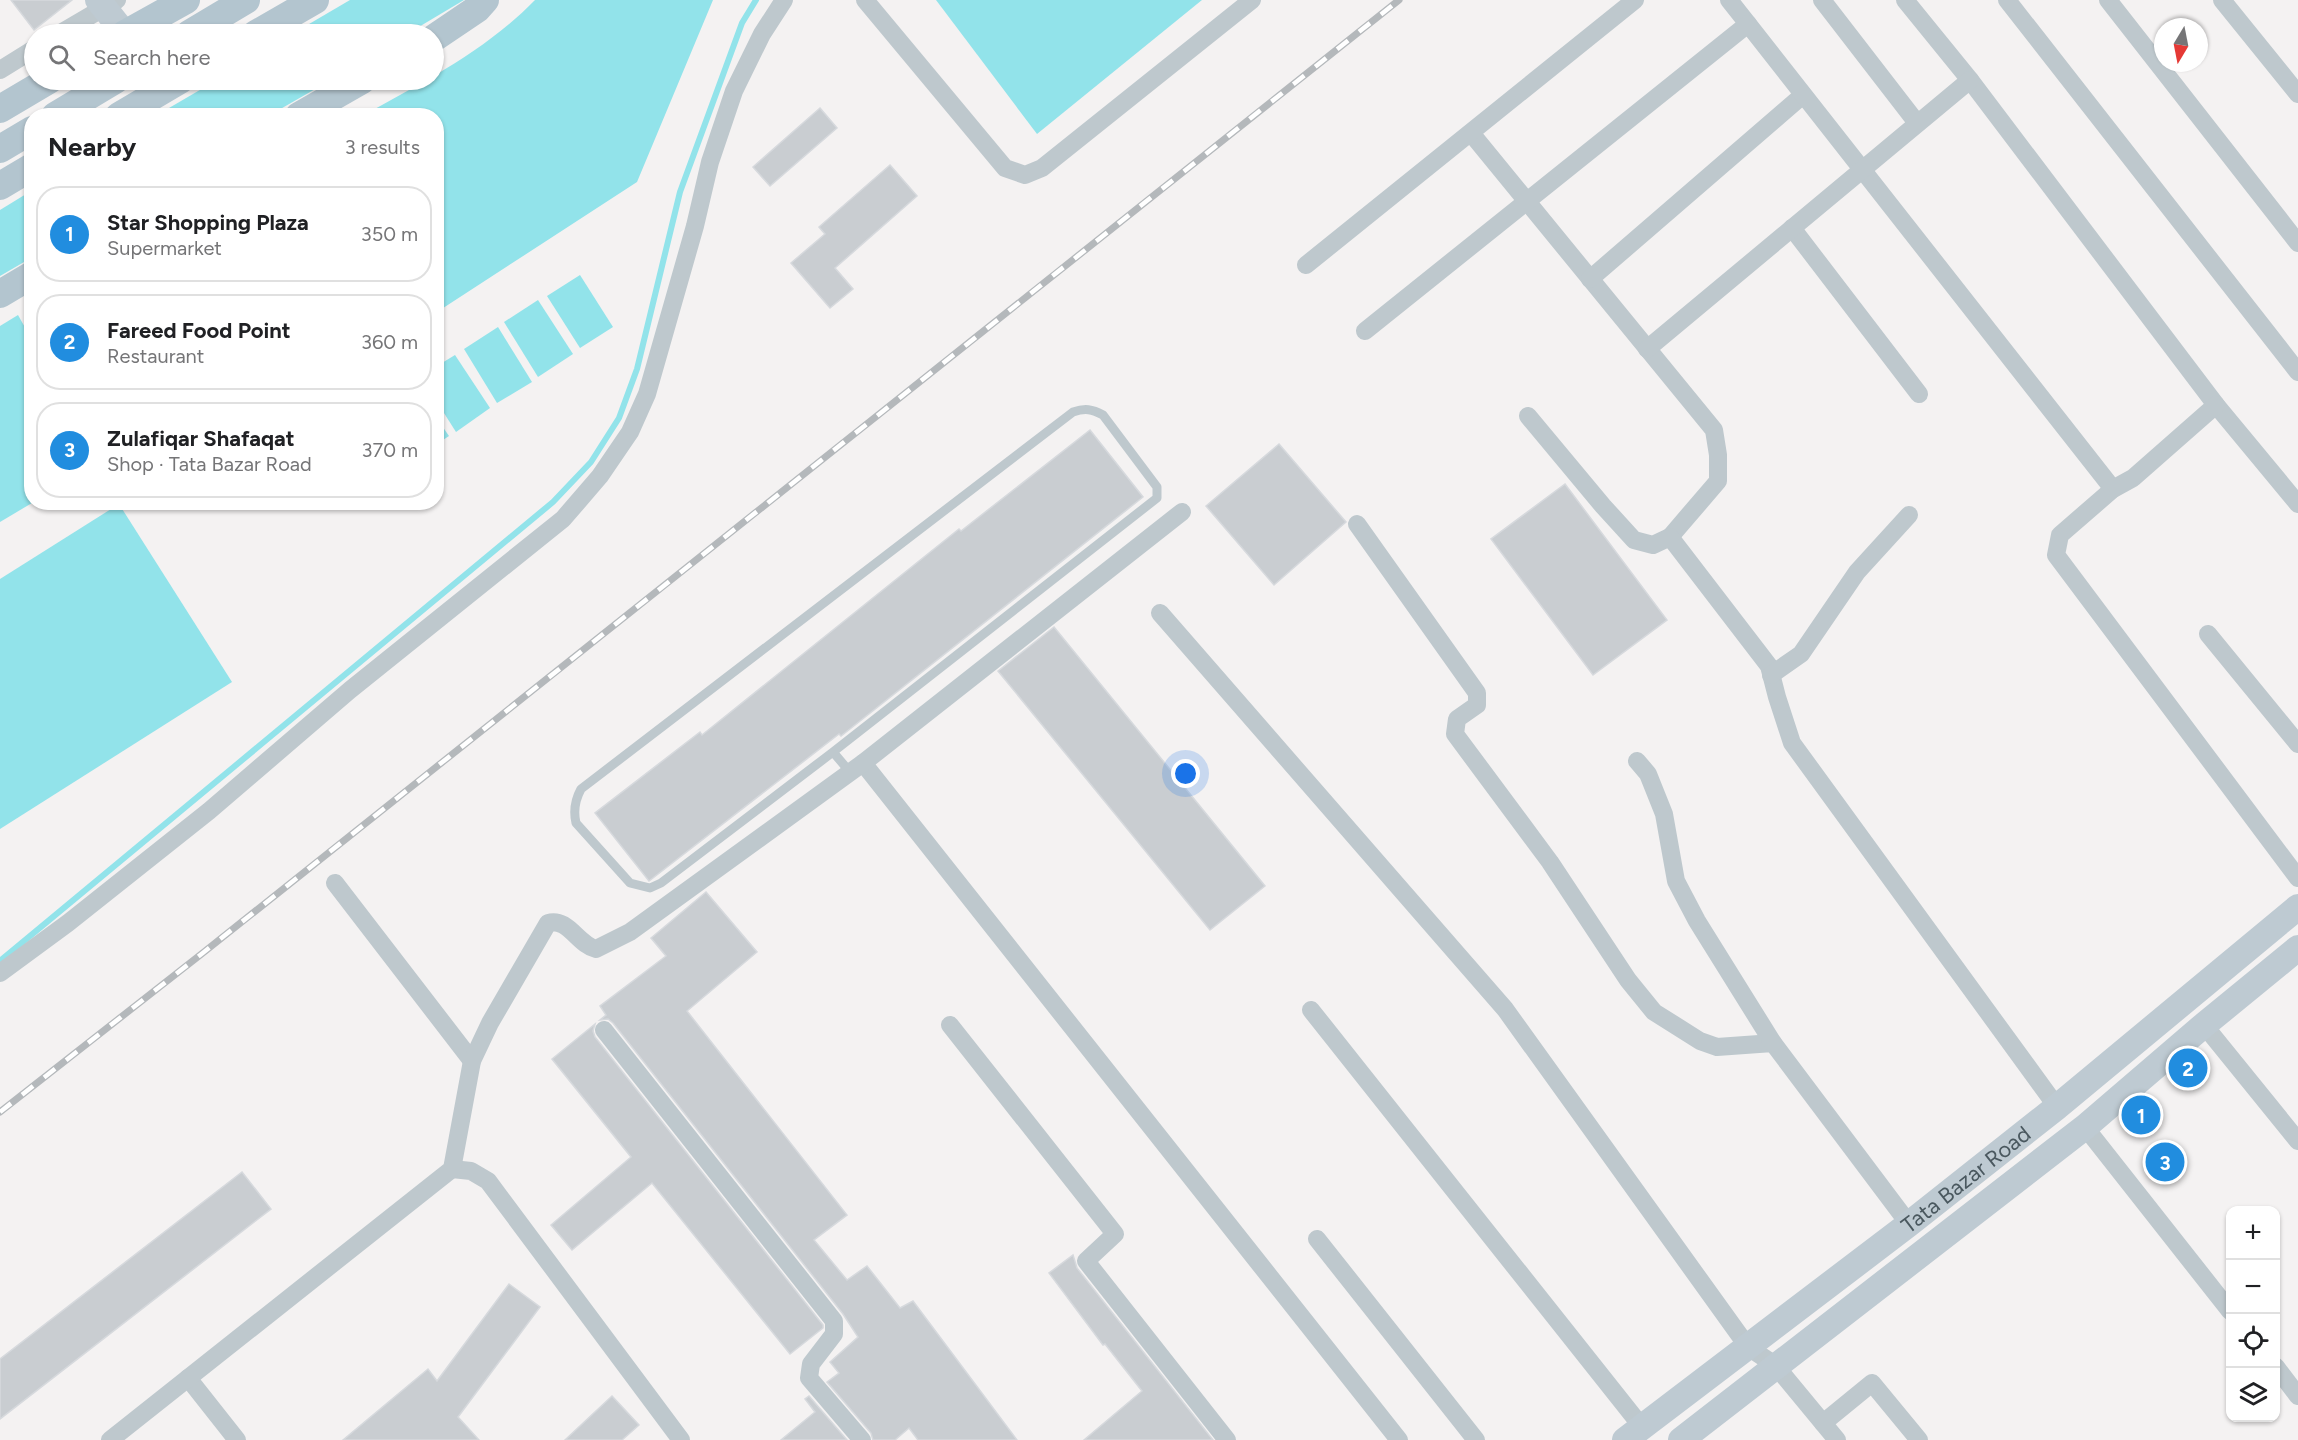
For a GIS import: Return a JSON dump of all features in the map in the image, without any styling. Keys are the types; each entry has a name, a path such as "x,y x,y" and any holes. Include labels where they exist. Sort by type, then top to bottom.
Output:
{"main road":[{"path":"143,24 186,0"},
{"path":"206,24 246,0"},
{"path":"273,24 315,0"},
{"path":"444,31 481,4"},
{"path":"0,109 32,90"},
{"path":"68,108 98,90"},
{"path":"133,108 163,90"},
{"path":"312,108 344,90"},
{"path":"0,149 24,135"},
{"path":"0,186 24,172"},
{"path":"0,294 24,279"}],"street":[{"path":"0,973 68,923 200,818 350,690 563,519 600,476 630,432 647,394 695,226 710,162 734,91 762,34 784,0"},
{"path":"865,0 1005,168 1025,175 1042,168 1252,0"},
{"path":"1306,266 1635,0"},
{"path":"1729,0 2113,489"},
{"path":"1822,0 1917,123"},
{"path":"1905,0 1970,80 2216,405 2298,504"},
{"path":"2007,0 2298,372"},
{"path":"2108,0 2298,243"},
{"path":"2222,0 2298,94"},
{"path":"74,24 106,3 119,24"},
{"path":"1365,330 1748,24"},
{"path":"0,70 24,55"},
{"path":"1647,349 1970,80"},
{"path":"1590,279 1803,95"},
{"path":"1471,133 1714,430 1718,455 1718,481 1670,537 1653,545 1634,540 1528,416"},
{"path":"1792,228 1920,393"},
{"path":"2216,405 2133,478 2113,489 2060,535 2056,555 2298,878"},
{"path":"110,1440 452,1169 472,1061 490,1023 548,923 564,924 586,946 600,949 656,914 856,768 1182,512"},
{"path":"1771,675 1801,654 1857,572 1909,514"},
{"path":"1357,524 1477,693 1477,705 1457,718 1455,734 1550,862 1628,980 1654,1012 1700,1041 1717,1047 1773,1043"},
{"path":"1670,537 1769,666 1792,743 2057,1107"},
{"path":"1160,612 1505,1009 1748,1347 1775,1365 1837,1440"},
{"path":"2208,634 2298,744"},
{"path":"1636,761 1648,774 1664,814 1676,880 1707,939 1773,1043 1909,1224"},
{"path":"856,768 1399,1440"},
{"path":"336,883 472,1061"},
{"name":"Tata Bazar Road","path":"1633,1433 1909,1224 2057,1107 2298,907"},
{"name":"Tata Bazar Road","path":"1681,1440 2085,1127 2298,948"},
{"path":"1311,1011 1633,1433"},
{"path":"950,1025 1115,1234 1086,1261 1227,1440"},
{"path":"2204,1025 2298,1140"},
{"path":"604,1030 834,1321 834,1334 811,1364 809,1378 862,1440"},
{"path":"2085,1127 2226,1306"},
{"path":"452,1169 471,1171 488,1181 681,1440"},
{"path":"1317,1239 1476,1440"},
{"path":"2277,1368 2298,1396"},
{"path":"189,1378 237,1440"},
{"path":"1823,1423 1872,1383 1919,1440"}],"lane":[{"path":"1082,409 1093,410 1102,415 1157,487 1157,498 833,752 661,883 650,888 630,883 576,823 574,814 576,798 581,789 1073,412 1082,409"},
{"path":"833,752 856,768"}],"water":[{"path":"350,0 464,0 424,24 309,24"},
{"path":"535,0 713,0 637,182 444,307 444,108 377,108 409,90 444,90 444,70 512,22"},
{"path":"936,0 1202,0 1037,134"},
{"path":"200,90 314,90 282,108 169,108"},
{"path":"24,195 24,262 0,276 0,210"},
{"path":"580,275 613,327 580,348 547,296"},
{"path":"538,300 573,354 538,377 504,322"},
{"path":"18,315 24,326 24,508 0,522 0,326"},
{"path":"498,327 532,382 497,403 464,349"},
{"path":"455,355 490,408 456,432 444,413 444,362"},
{"path":"444,429 449,436 444,439"},
{"path":"109,510 123,510 232,682 0,829 0,579"}],"building":[{"path":"11,0 72,0 42,24 29,24"},
{"path":"820,108 837,128 770,186 753,167"},
{"path":"890,165 917,196 835,268 853,289 830,308 791,263 825,234 819,227"},
{"path":"1090,430 1143,497 841,736 839,734 649,881 595,813 700,732 702,735 959,529 961,531"},
{"path":"1279,444 1346,522 1274,585 1206,506"},
{"path":"1565,484 1667,620 1593,675 1491,539"},
{"path":"1054,627 1265,886 1210,930 998,671"},
{"path":"706,892 757,952 687,1011 847,1215 814,1240 847,1280 867,1266 900,1308 913,1301 1017,1440 918,1440 909,1428 895,1440 873,1440 871,1433 827,1382 839,1373 830,1362 858,1337 843,1314 613,1023 608,1019 600,1020 606,1015 600,1006 666,956 651,938"},
{"path":"595,1024 593,1031 595,1037 823,1325 823,1328 790,1354 652,1183 572,1250 551,1225 631,1157 552,1059"},
{"path":"242,1172 271,1209 0,1419 0,1359"},
{"path":"1073,1255 1077,1268 1213,1440 1084,1440 1142,1391 1105,1344 1103,1345 1049,1273"},
{"path":"509,1284 540,1307 458,1417 479,1440 343,1440 428,1369 437,1381"},
{"path":"612,1396 639,1425 622,1440 565,1440"},
{"path":"809,1396 847,1440 781,1440 815,1412 805,1399"}],"waterway":[{"path":"0,961 553,502 591,462 619,418 637,369 680,192 742,23 756,0"}],"railway":[{"path":"0,1112 1399,0"}],"place":[{"name":"Fareed Food Point","path":"2188,1068"},
{"name":"Star Shopping Plaza","path":"2141,1115"},
{"name":"Zulafiqar Shafaqat","path":"2165,1162"}]}
